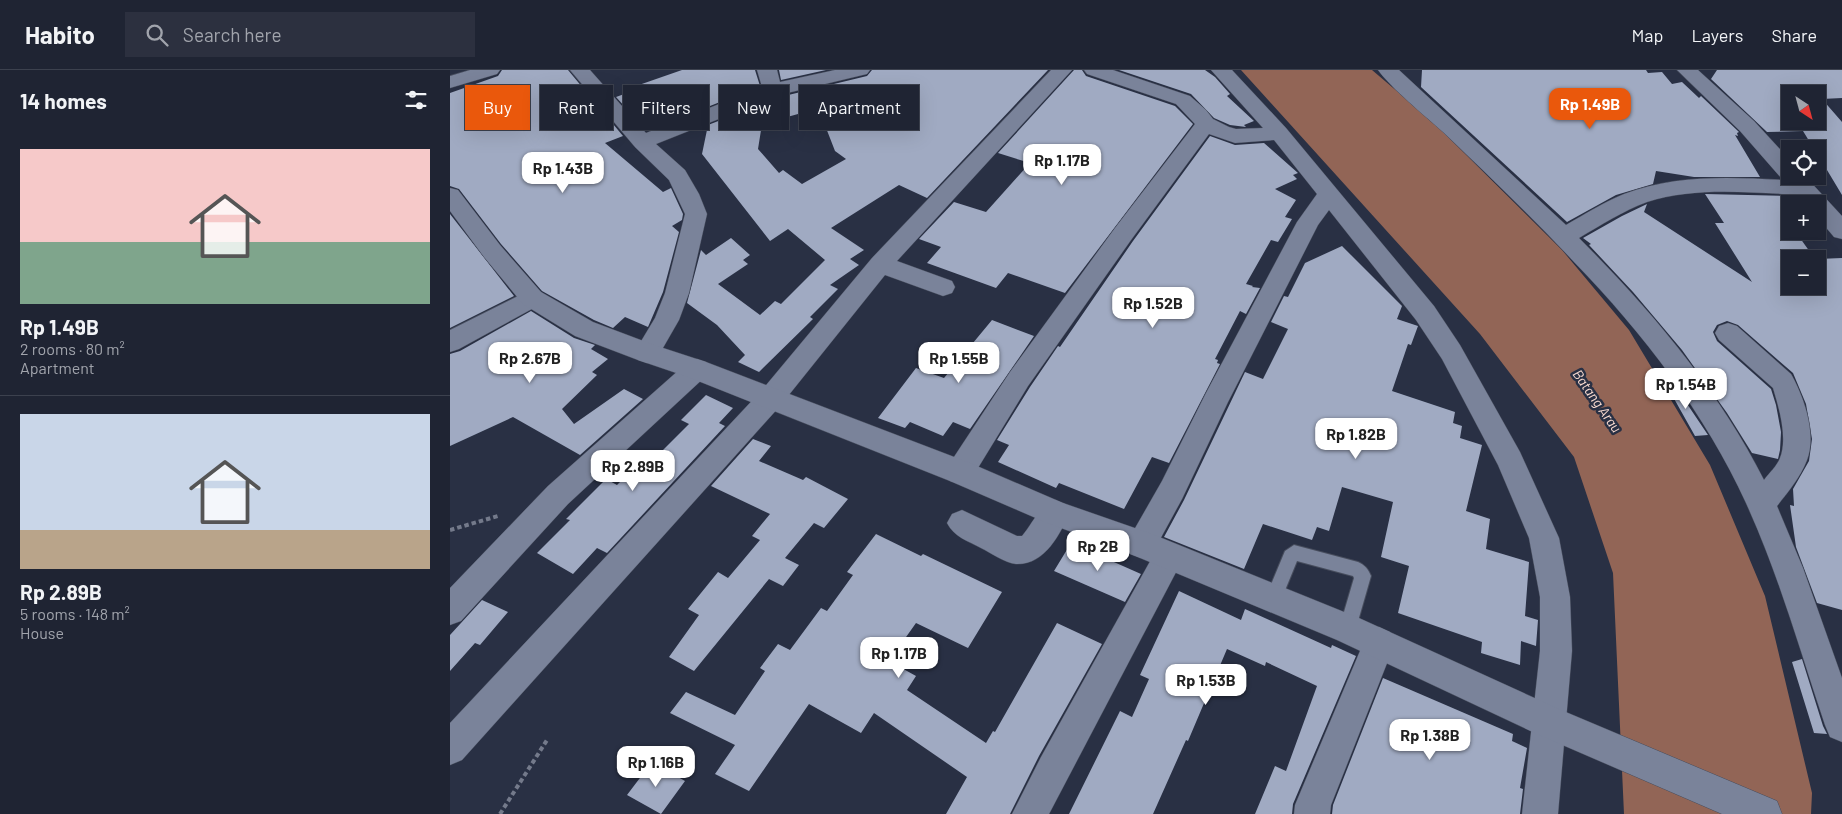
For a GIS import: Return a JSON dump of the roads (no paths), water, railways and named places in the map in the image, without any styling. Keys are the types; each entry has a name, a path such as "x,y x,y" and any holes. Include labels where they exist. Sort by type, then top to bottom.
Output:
{"street":[{"path":"450,82 490,70"},
{"path":"580,70 642,142 676,175 688,194 696,214 677,293 667,320 647,353"},
{"path":"767,70 772,85"},
{"path":"789,86 860,70"},
{"path":"450,748 771,398 880,264 1062,70"},
{"path":"1094,70 1183,100 1192,106 1206,124 1236,136 1279,133"},
{"path":"1221,70 1279,133 1424,313 1451,352 1510,461 1544,538 1555,597 1560,726 1540,814"},
{"path":"1388,70 1563,237 1631,308 1675,363 1718,426 1748,478 1782,550 1842,725"},
{"path":"1687,70 1747,126 1842,231"},
{"path":"642,142 719,111"},
{"path":"960,472 1019,379 1123,234 1206,124"},
{"path":"1563,237 1622,204 1642,196 1668,190 1715,186 1804,189"},
{"path":"450,195 492,251 532,298 584,329 647,353 697,369 960,472 1273,599 1379,643 1560,726 1764,814"},
{"path":"1030,814 1155,551 1172,490 1215,401 1308,222 1328,195"},
{"path":"880,264 943,287"},
{"path":"450,342 532,298"},
{"path":"1728,333 1782,381 1788,389 1791,398 1795,445 1793,459 1760,504"},
{"path":"450,610 558,495 697,369"},
{"path":"962,523 1015,550 1027,549 1043,533 1055,512"},
{"path":"1312,814 1312,805 1379,643"}],"lane":[{"path":"1273,599 1294,552 1358,570 1362,576 1348,630"}],"water":[{"name":"Batang Arau","path":"1241,70 1372,70 1432,121 1562,250 1629,330 1710,465 1765,596 1812,793 1811,814 1624,814 1613,573 1574,457 1480,334"}]}
